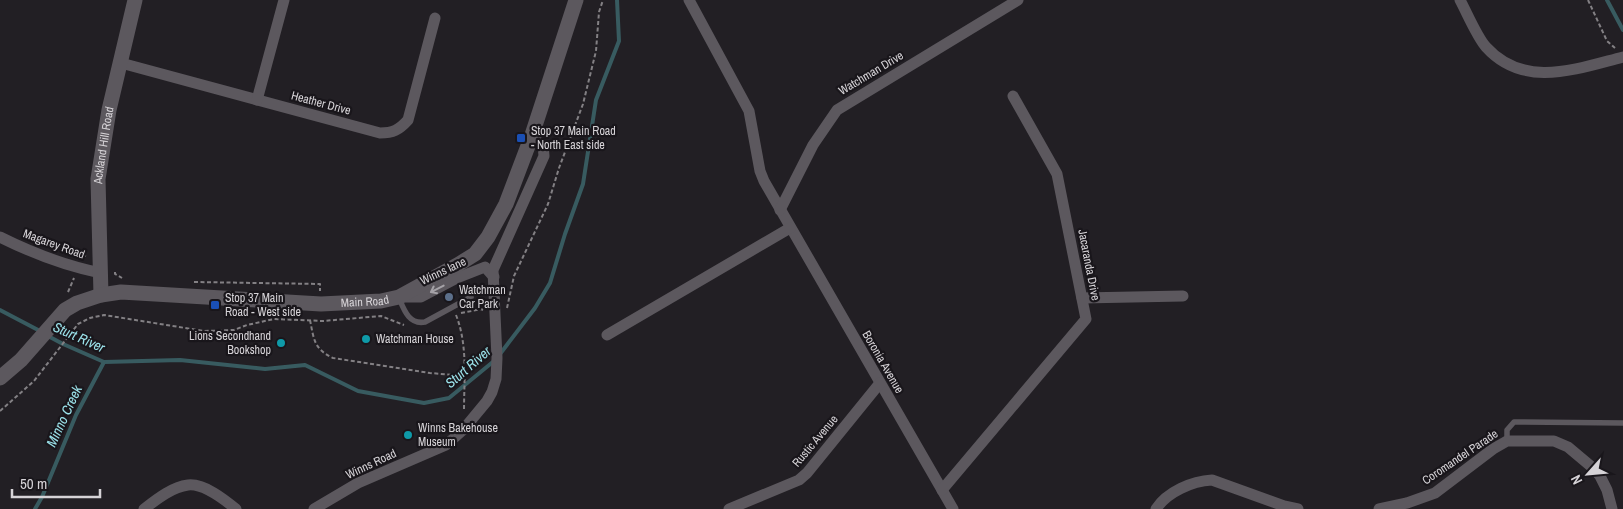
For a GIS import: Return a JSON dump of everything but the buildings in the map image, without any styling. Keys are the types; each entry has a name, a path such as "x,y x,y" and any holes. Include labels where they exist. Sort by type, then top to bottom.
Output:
{"main road":[{"name":"Ackland Hill Road","path":"101,294 98,178 109,110 135,0"},
{"name":"Main Road","path":"0,378 21,360 64,310 101,294 121,292 321,304 381,301 399,297 475,254 488,238 506,204 531,138 576,0"}],"street":[{"path":"257,100 284,0"},
{"name":"Boronia Avenue","path":"689,0 750,111 760,171 780,210 953,509"},
{"name":"Watchman Drive","path":"780,210 813,145 837,110 1018,0"},
{"path":"1460,0 1485,46 1500,61 1518,70 1553,74 1621,55"},
{"name":"Heather Drive","path":"121,63 380,133 391,133 400,129 408,120 435,18"},
{"name":"Jacaranda Drive","path":"942,490 1086,319 1057,174 1013,96"},
{"path":"494,276 494,270 544,156 543,145 531,138"},
{"path":"607,335 790,228"},
{"name":"Magarey Road","path":"0,237 18,246 76,268 100,273"},
{"name":"Winns lane","path":"399,297 421,297 457,278 485,267 494,276"},
{"name":"Winns Road","path":"314,509 358,483 446,445 463,430 487,401 496,379 497,344 494,276"},
{"path":"1082,298 1183,296"},
{"name":"Rustic Avenue","path":"729,509 799,480 807,474 880,384"},
{"name":"Coromandel Parade","path":"1379,509 1407,504 1435,493 1493,449 1507,441 1554,442 1568,447 1600,476 1607,490 1612,509"},
{"path":"1156,509 1167,497 1184,487 1212,480 1284,506 1298,509"},
{"path":"144,509 162,495 189,485 205,488 236,509"}],"lane":[{"path":"399,297 410,318 420,323 471,297"},
{"path":"1507,441 1507,430 1514,422 1623,424"}],"path":[{"path":"1588,0 1607,41 1621,55"},
{"path":"66,295 73,283 76,268 82,255 87,256"},
{"path":"0,411 34,381 78,324 90,318 104,315 204,332 234,330 274,319 323,321"},
{"path":"456,315 461,328 465,370 464,409"},
{"path":"310,320 315,343 323,353 333,358 430,374 454,375 465,370"}],"waterway":[{"name":"Sturt River","path":"500,354 535,308 550,283 583,184 596,100 619,41 617,0"},
{"name":"Sturt River","path":"1607,0 1623,30"},
{"name":"Sturt River","path":"0,310 40,331"},
{"name":"Sturt River","path":"48,336 104,362 180,360 265,369 305,365 358,391 424,403 449,398 494,361"},
{"name":"Minno Creek","path":"35,509 42,497 76,415 104,362"}],"place":[{"name":"Stop 37 Main Road - North East side","path":"521,138"},
{"name":"Watchman Car Park","path":"449,297"},
{"name":"Stop 37 Main Road - West side","path":"215,305"},
{"name":"Watchman House","path":"366,339"},
{"name":"Lions Secondhand Bookshop","path":"281,343"},
{"name":"Winns Bakehouse Museum","path":"408,435"}]}
